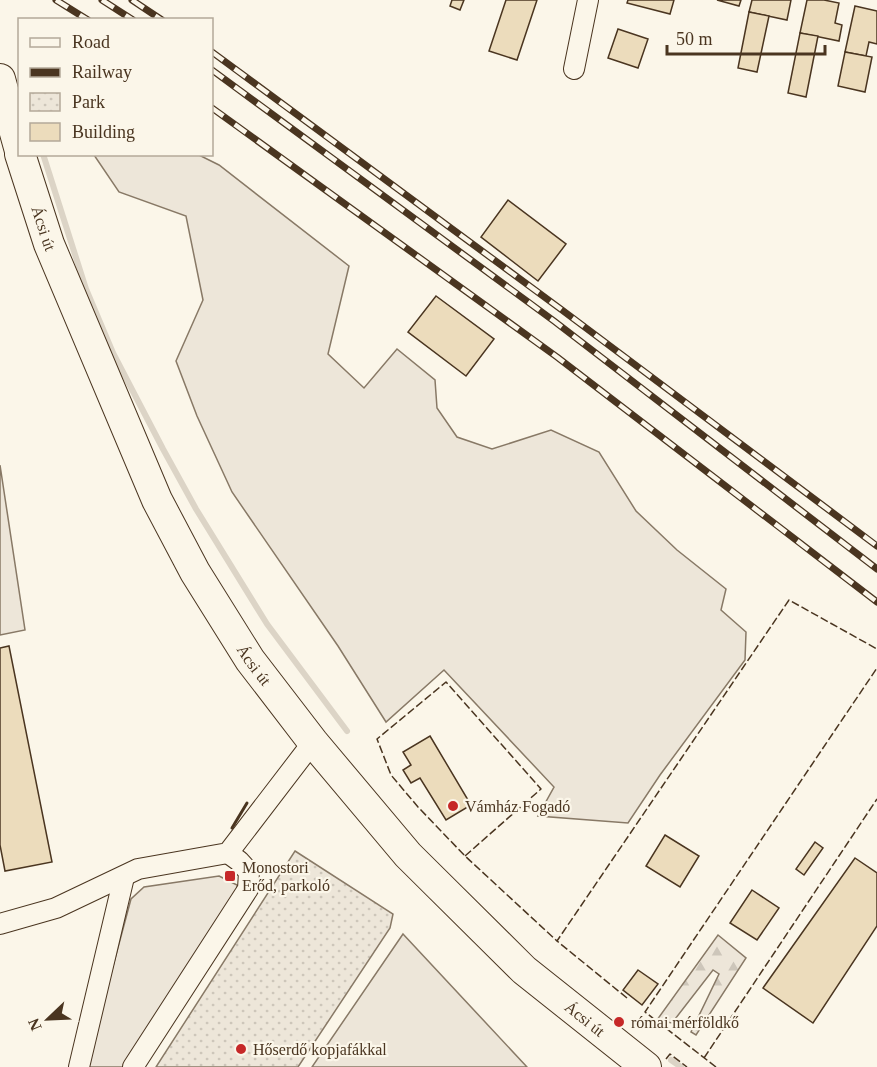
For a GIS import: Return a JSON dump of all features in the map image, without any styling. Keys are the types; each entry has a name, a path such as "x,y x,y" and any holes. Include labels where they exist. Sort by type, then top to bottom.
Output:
{"main road":[{"name":"Ácsi út","path":"0,79 18,146"},
{"name":"Ácsi út","path":"21,156 49,244 157,500 195,572 250,660 313,742 408,855 478,927 569,1008 646,1067"}],"street":[{"path":"574,69 588,0"},
{"path":"0,924 56,908 138,869 228,853 313,742"},
{"path":"133,1067 248,889 249,872 228,853"},
{"path":"79,1067 124,877"}],"green space":[{"path":"95,156 201,156 219,165 349,266 328,354 364,388 397,349 435,380 437,408 457,437 492,449 551,430 599,452 636,511 677,550 726,589 721,610 746,632 745,660 660,775 628,823 538,816 554,787 444,670 386,722 338,646 232,492 197,416 176,361 203,300 186,216 119,192"},
{"path":"0,465 25,630 0,635"},
{"path":"295,851 393,914 390,928 298,1067 156,1067"},
{"path":"219,876 237,885 237,893 124,1067 86,1067 131,899 144,887"},
{"path":"403,934 527,1067 312,1067"},
{"path":"718,935 746,958 696,1035 691,1032 719,974 713,970 672,1023 657,1020"}],"building":[{"path":"452,0 464,0 460,10 450,6"},
{"path":"506,0 537,0 517,60 489,51"},
{"path":"628,0 674,0 670,14 627,3"},
{"path":"717,0 741,0 739,6"},
{"path":"752,0 791,0 787,20 749,12"},
{"path":"807,0 839,3 835,23 842,25 839,41 800,33"},
{"path":"855,6 877,11 877,44 869,42 866,56 845,52"},
{"path":"749,12 769,16 757,72 738,68"},
{"path":"618,29 648,39 638,68 608,58"},
{"path":"800,33 818,36 806,97 788,93"},
{"path":"845,52 872,57 865,92 838,86"},
{"path":"508,200 566,244 538,281 481,237"},
{"path":"436,296 494,339 466,376 408,332"},
{"path":"9,646 52,862 5,871 0,845 0,648"},
{"path":"430,736 471,805 446,820 420,778 411,783 403,770 411,765 403,752"},
{"path":"665,835 699,856 680,887 646,866"},
{"path":"815,842 823,848 804,875 796,869"},
{"path":"855,858 877,873 877,926 813,1023 763,988"},
{"path":"752,890 779,908 757,940 730,923"},
{"path":"638,970 658,984 642,1005 623,990"}],"waterway":[{"path":"44,156 86,289 113,353 163,449 196,509 267,624 347,731"},
{"path":"671,1060 681,1067"}],"railway":[{"path":"56,0 85,18"},
{"path":"102,0 130,18"},
{"path":"132,0 159,18"},
{"path":"213,53 877,546"},
{"path":"213,71 554,321 877,569"},
{"path":"213,109 557,357 877,602"}],"fence":[{"path":"627,998 557,941 789,600 877,649"},
{"path":"716,1067 645,1012 877,668"},
{"path":"465,856 541,789 446,682 377,739 391,775 465,856 557,941"},
{"path":"704,1058 877,799"},
{"path":"666,1059 670,1054 687,1067"}],"wall":[{"path":"232,828 247,803"}],"place":[{"name":"Vámház Fogadó","path":"453,806"},
{"name":"Monostori Erőd, parkoló","path":"230,876"},
{"name":"római mérföldkő","path":"619,1022"},
{"name":"Hőserdő kopjafákkal","path":"241,1049"}]}
